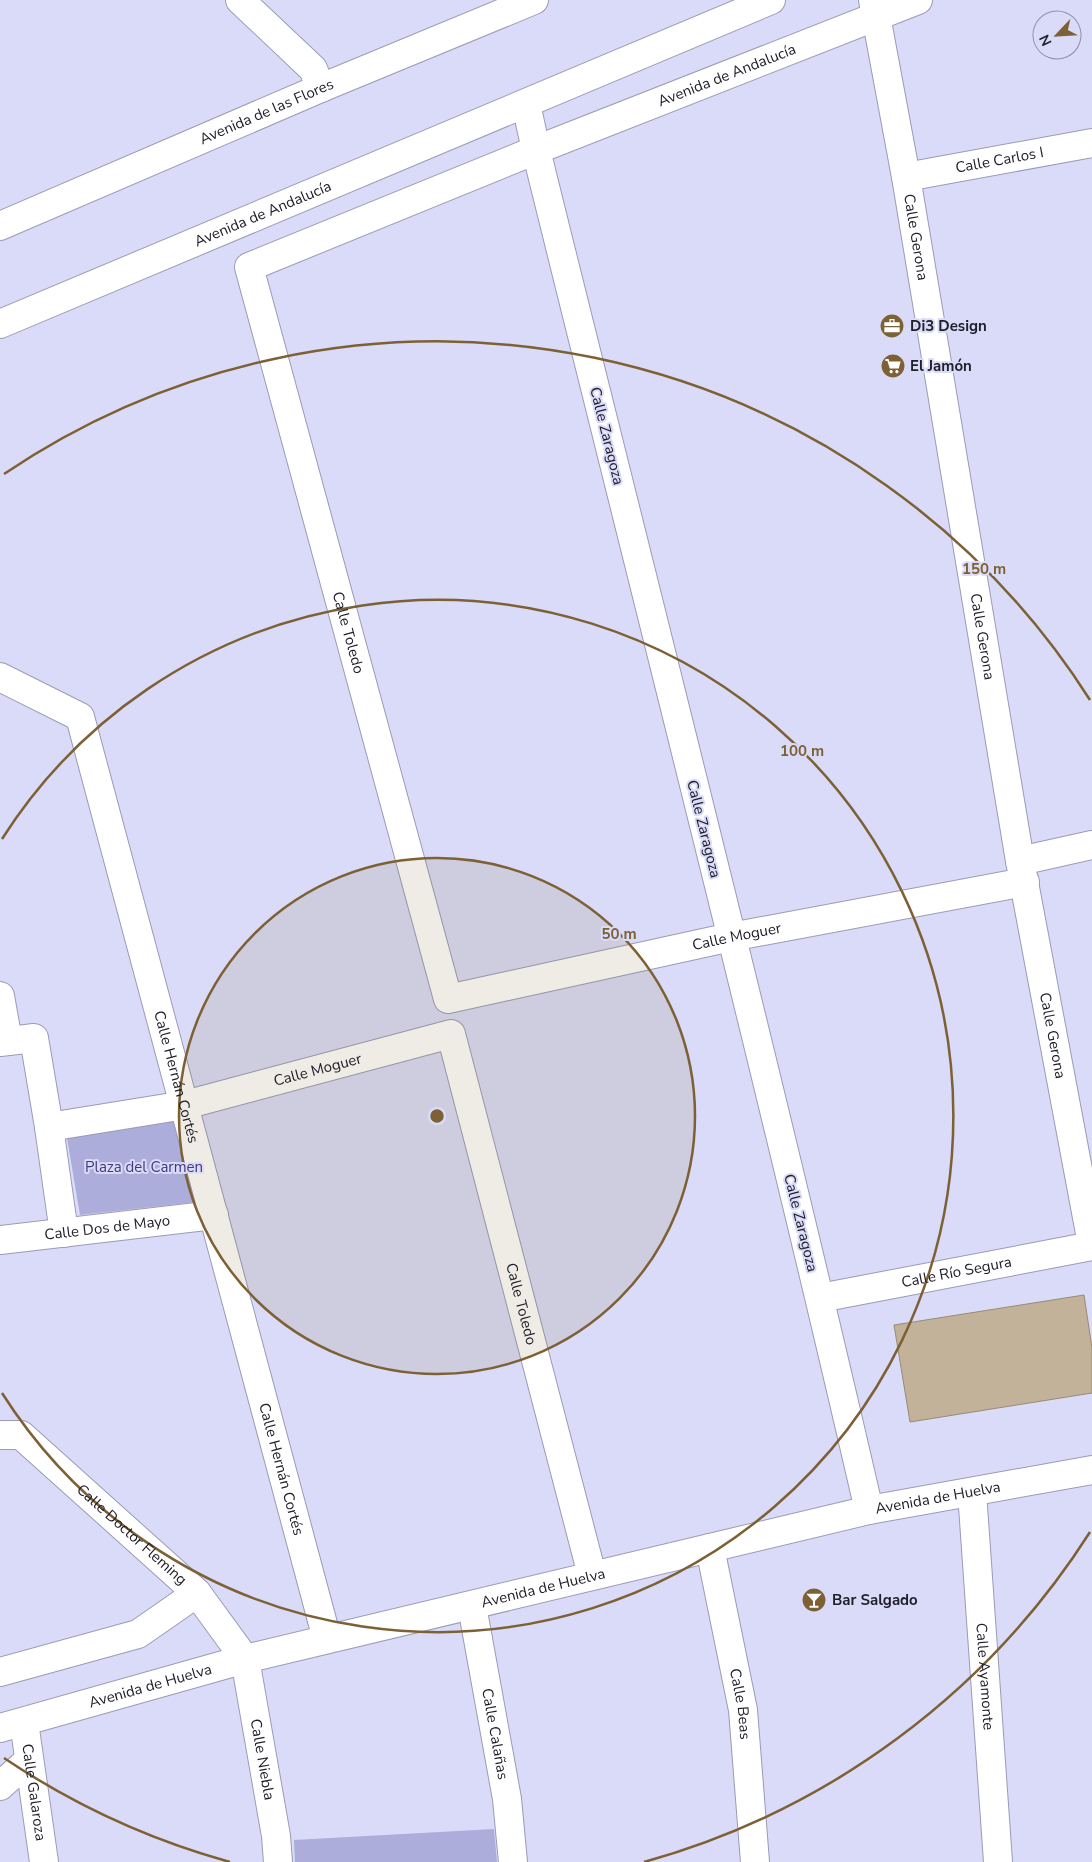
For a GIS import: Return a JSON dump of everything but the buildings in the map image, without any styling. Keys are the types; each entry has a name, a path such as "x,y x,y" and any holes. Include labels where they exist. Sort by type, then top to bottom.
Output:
{"main road":[{"path":"240,0 313,69 321,88"},
{"name":"Avenida de las Flores","path":"0,226 321,88 534,0"},
{"name":"Avenida de Andalucía","path":"0,324 771,0"},
{"name":"Avenida de Andalucía","path":"249,267 874,9 918,0"},
{"name":"Calle Gerona","path":"874,9 906,177 1023,872 1092,1245"},
{"path":"526,104 536,150"},
{"name":"Calle Carlos I","path":"906,177 1092,143"},
{"name":"Calle Zaragoza","path":"536,150 820,1298 869,1510"},
{"name":"Calle Toledo","path":"249,267 448,998"},
{"name":"Calle Hernán Cortés","path":"0,678 80,717 327,1639"},
{"name":"Calle Moguer","path":"448,998 1023,872 1092,846"},
{"path":"0,996 14,1040 49,1127 64,1233"},
{"name":"Calle Toledo","path":"451,1034 592,1576"},
{"name":"Calle Moguer","path":"185,1105 451,1034"},
{"path":"49,1127 185,1105"},
{"name":"Calle Dos de Mayo","path":"0,1240 214,1215"},
{"name":"Calle Río Segura","path":"820,1298 1092,1245"},
{"name":"Calle Doctor Fleming","path":"0,1435 20,1435 197,1593 245,1659"},
{"name":"Avenida de Huelva","path":"12,1725 245,1659 869,1510 1092,1470"},
{"name":"Calle Ayamonte","path":"972,1492 998,1862"},
{"name":"Calle Beas","path":"710,1548 743,1710 755,1862"},
{"path":"0,1672 138,1634 197,1593"},
{"name":"Calle Calañas","path":"472,1606 507,1799 513,1862"},
{"name":"Calle Niebla","path":"245,1659 276,1836 278,1862"},
{"name":"Calle Galaroza","path":"12,1725 29,1760 44,1862"},
{"path":"0,1786 29,1760"}],"green space":[{"name":"Plaza del Carmen","path":"175,1121 196,1202 80,1215 67,1138"},
{"path":"494,1829 497,1862 295,1862 294,1840"}],"place":[{"name":"Di3 Design","path":"892,326"},
{"name":"El Jamón","path":"893,366"},
{"name":"Bar Salgado","path":"814,1600"}]}
